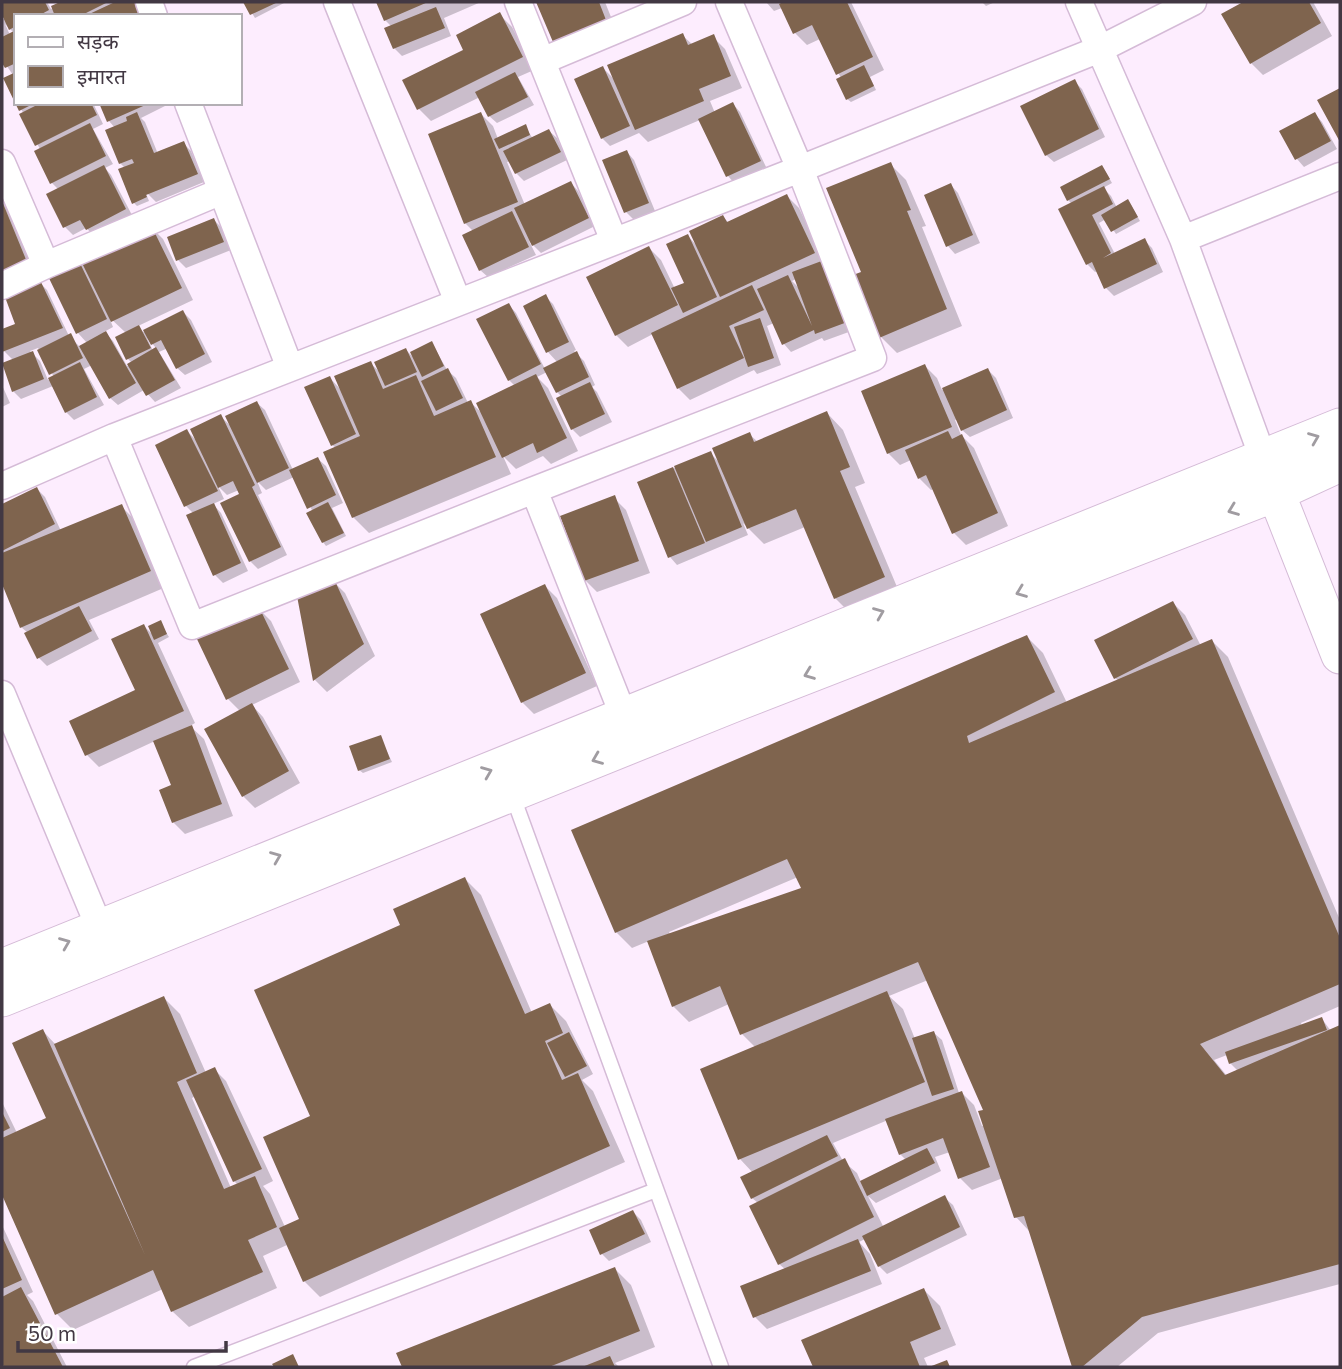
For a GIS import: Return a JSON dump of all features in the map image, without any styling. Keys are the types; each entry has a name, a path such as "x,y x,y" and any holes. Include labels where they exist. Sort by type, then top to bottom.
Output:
{"street":[{"path":"337,2 458,302"},
{"path":"518,2 614,241"},
{"path":"542,61 682,2"},
{"path":"114,437 192,626 873,358 800,169 730,2"},
{"path":"1079,2 1184,239 1275,493 1340,655"},
{"path":"2,486 114,437 1100,49 1193,2"},
{"path":"189,105 290,368"},
{"path":"2,163 46,265"},
{"path":"1184,239 1340,176"},
{"path":"2,286 222,191"},
{"path":"2,998 512,794 726,691 1340,427"},
{"path":"2,968 624,717 726,691 1275,493 1340,463"},
{"path":"534,490 624,717"},
{"path":"2,694 100,929"}],"lane":[{"path":"512,794 721,1367"},
{"path":"194,1367 656,1190"}],"building":[{"path":"2,2 45,2 49,10 42,14 14,14 14,27 9,30 2,15"},
{"path":"60,2 108,2 84,14 54,14 51,6"},
{"path":"115,2 136,2 141,14 89,14"},
{"path":"243,2 278,2 250,15"},
{"path":"376,2 428,2 384,21"},
{"path":"536,2 599,2 606,20 553,42"},
{"path":"847,2 873,57 836,75 812,25 793,34 779,4"},
{"path":"1243,2 1309,2 1321,23 1250,64 1221,14"},
{"path":"436,7 445,28 393,49 384,28"},
{"path":"500,12 523,57 417,110 402,80 463,50 456,35"},
{"path":"14,31 14,64 5,68 2,63 2,37"},
{"path":"683,33 688,45 714,34 731,76 699,89 704,101 635,130 607,65"},
{"path":"864,65 874,86 846,100 836,79"},
{"path":"603,66 630,126 601,139 574,79"},
{"path":"515,72 528,97 488,117 475,92"},
{"path":"14,73 14,101 3,78"},
{"path":"1075,79 1099,129 1045,156 1020,106"},
{"path":"1340,88 1340,142 1317,100"},
{"path":"733,102 761,161 726,177 698,119"},
{"path":"16,105 31,105 19,111"},
{"path":"37,105 92,105 97,115 35,146 19,114"},
{"path":"100,105 145,105 107,122"},
{"path":"137,112 154,153 184,141 198,174 146,195 147,197 132,204 118,169 134,163 132,159 119,164 105,130 127,121 126,117"},
{"path":"481,112 518,202 464,224 428,134"},
{"path":"1315,112 1331,141 1295,160 1279,131"},
{"path":"90,123 106,156 50,184 34,151"},
{"path":"526,124 530,135 499,149 494,139"},
{"path":"549,129 561,152 515,174 503,151"},
{"path":"627,150 649,203 624,213 602,160"},
{"path":"891,162 911,210 907,211 947,309 879,338 853,275 861,272 826,188"},
{"path":"104,165 126,209 86,230 80,220 63,228 46,194"},
{"path":"1102,165 1110,179 1067,201 1060,187"},
{"path":"571,181 589,218 532,246 514,208"},
{"path":"951,183 973,235 946,247 924,195"},
{"path":"1104,186 1113,204 1092,215 1111,253 1103,258 1145,238 1157,264 1104,289 1092,262 1086,265 1058,209"},
{"path":"787,194 815,253 720,297 689,231 723,215 727,222"},
{"path":"1128,199 1138,217 1111,232 1101,215"},
{"path":"2,201 27,262 2,272"},
{"path":"512,211 529,247 479,271 462,235"},
{"path":"214,218 224,242 176,261 167,237"},
{"path":"151,225 182,288 111,322 81,261"},
{"path":"688,234 717,297 683,313 671,288 684,283 666,244"},
{"path":"649,246 678,305 615,336 586,277"},
{"path":"77,257 107,319 76,334 46,272"},
{"path":"827,259 850,321 815,334 814,330 782,345 757,289 788,275 812,326 792,272"},
{"path":"40,280 63,328 2,352 2,329 15,324 5,297"},
{"path":"752,285 764,310 729,326 744,358 677,389 651,333"},
{"path":"546,294 569,342 546,353 523,306"},
{"path":"509,303 541,364 508,381 476,319"},
{"path":"183,310 205,354 176,369 161,340 151,345 143,330"},
{"path":"760,318 774,358 748,367 734,327"},
{"path":"139,325 151,348 126,360 115,337"},
{"path":"106,331 136,383 109,399 79,346"},
{"path":"71,333 83,358 49,375 37,350"},
{"path":"432,341 444,366 422,377 410,352"},
{"path":"156,347 175,380 146,396 127,364"},
{"path":"406,348 417,372 385,386 374,362"},
{"path":"33,351 44,379 12,392 2,363"},
{"path":"577,351 589,377 556,393 543,368"},
{"path":"371,361 383,389 416,375 434,416 471,400 496,457 352,518 323,452 360,436 334,376"},
{"path":"80,362 97,397 65,413 48,378"},
{"path":"925,364 952,427 887,454 861,391"},
{"path":"448,368 463,398 436,411 421,381"},
{"path":"988,368 1007,410 961,431 942,388"},
{"path":"536,374 567,438 537,453 533,443 502,458 476,403"},
{"path":"330,376 356,434 331,446 304,387"},
{"path":"590,382 605,414 571,430 556,398"},
{"path":"257,401 289,468 257,483 225,416"},
{"path":"827,411 850,467 840,471 885,577 834,599 796,509 747,529 712,448 750,432 754,442"},
{"path":"221,414 281,547 249,562 220,503 239,494 233,481 218,488 190,429"},
{"path":"187,429 218,491 184,507 155,445"},
{"path":"948,431 952,439 962,434 998,513 952,534 926,475 918,479 905,450"},
{"path":"711,451 742,527 706,542 674,466"},
{"path":"318,457 336,495 307,509 289,470"},
{"path":"673,467 705,543 668,558 637,482"},
{"path":"37,487 55,524 2,551 2,504"},
{"path":"615,495 639,561 584,581 560,516"},
{"path":"328,502 344,533 322,543 306,513"},
{"path":"214,503 241,563 213,576 186,515"},
{"path":"122,504 151,571 20,628 2,584 2,553"},
{"path":"334,579 364,644 313,681 297,596"},
{"path":"545,584 586,673 521,703 480,614"},
{"path":"1173,601 1193,639 1114,679 1094,640"},
{"path":"79,606 92,631 37,659 24,633"},
{"path":"259,607 289,669 226,700 196,637"},
{"path":"161,620 167,634 154,640 148,626"},
{"path":"144,624 184,711 85,756 69,721 135,690 111,639"},
{"path":"1027,635 1055,692 967,736 969,743 1212,639 1340,938 1340,984 1200,1044 1225,1075 1340,1025 1340,1264 1142,1317 1082,1367 1072,1367 1024,1216 1014,1218 978,1111 983,1110 918,962 740,1035 720,986 672,1007 647,941 801,888 787,859 615,933 571,830"},
{"path":"252,703 289,771 242,797 204,729"},
{"path":"192,725 222,804 172,823 159,790 171,785 153,741"},
{"path":"381,735 390,759 358,771 349,746"},
{"path":"465,877 525,1014 550,1003 563,1033 545,1041 562,1080 578,1073 610,1146 303,1282 279,1228 299,1219 263,1137 310,1116 254,990 400,925 393,909"},
{"path":"887,991 925,1082 738,1160 700,1069"},
{"path":"164,996 197,1073 177,1082 224,1189 255,1176 277,1227 248,1240 263,1272 171,1312 153,1270 55,1315 2,1195 2,1138 46,1118 12,1043 43,1029 145,1255 54,1044"},
{"path":"1322,1017 1327,1030 1229,1064 1225,1052"},
{"path":"934,1031 954,1089 932,1096 912,1038"},
{"path":"569,1032 587,1066 565,1077 547,1043"},
{"path":"215,1067 262,1169 233,1182 186,1080"},
{"path":"962,1091 990,1167 958,1179 943,1138 899,1155 885,1119"},
{"path":"2,1112 10,1128 2,1132"},
{"path":"827,1135 838,1156 751,1199 740,1177"},
{"path":"927,1148 935,1163 867,1196 860,1181"},
{"path":"845,1158 874,1217 778,1265 749,1206"},
{"path":"945,1195 960,1227 878,1267 862,1236"},
{"path":"633,1210 645,1234 600,1255 589,1230"},
{"path":"2,1236 22,1280 2,1289"},
{"path":"858,1239 871,1271 753,1318 740,1286"},
{"path":"615,1267 640,1331 549,1367 402,1367 396,1353"},
{"path":"21,1287 63,1367 4,1367 2,1297"},
{"path":"924,1288 941,1329 910,1342 920,1367 813,1367 801,1340"},
{"path":"293,1354 299,1367 274,1367 272,1364"},
{"path":"610,1356 615,1367 582,1367"},
{"path":"947,1360 950,1367 929,1367"}]}
